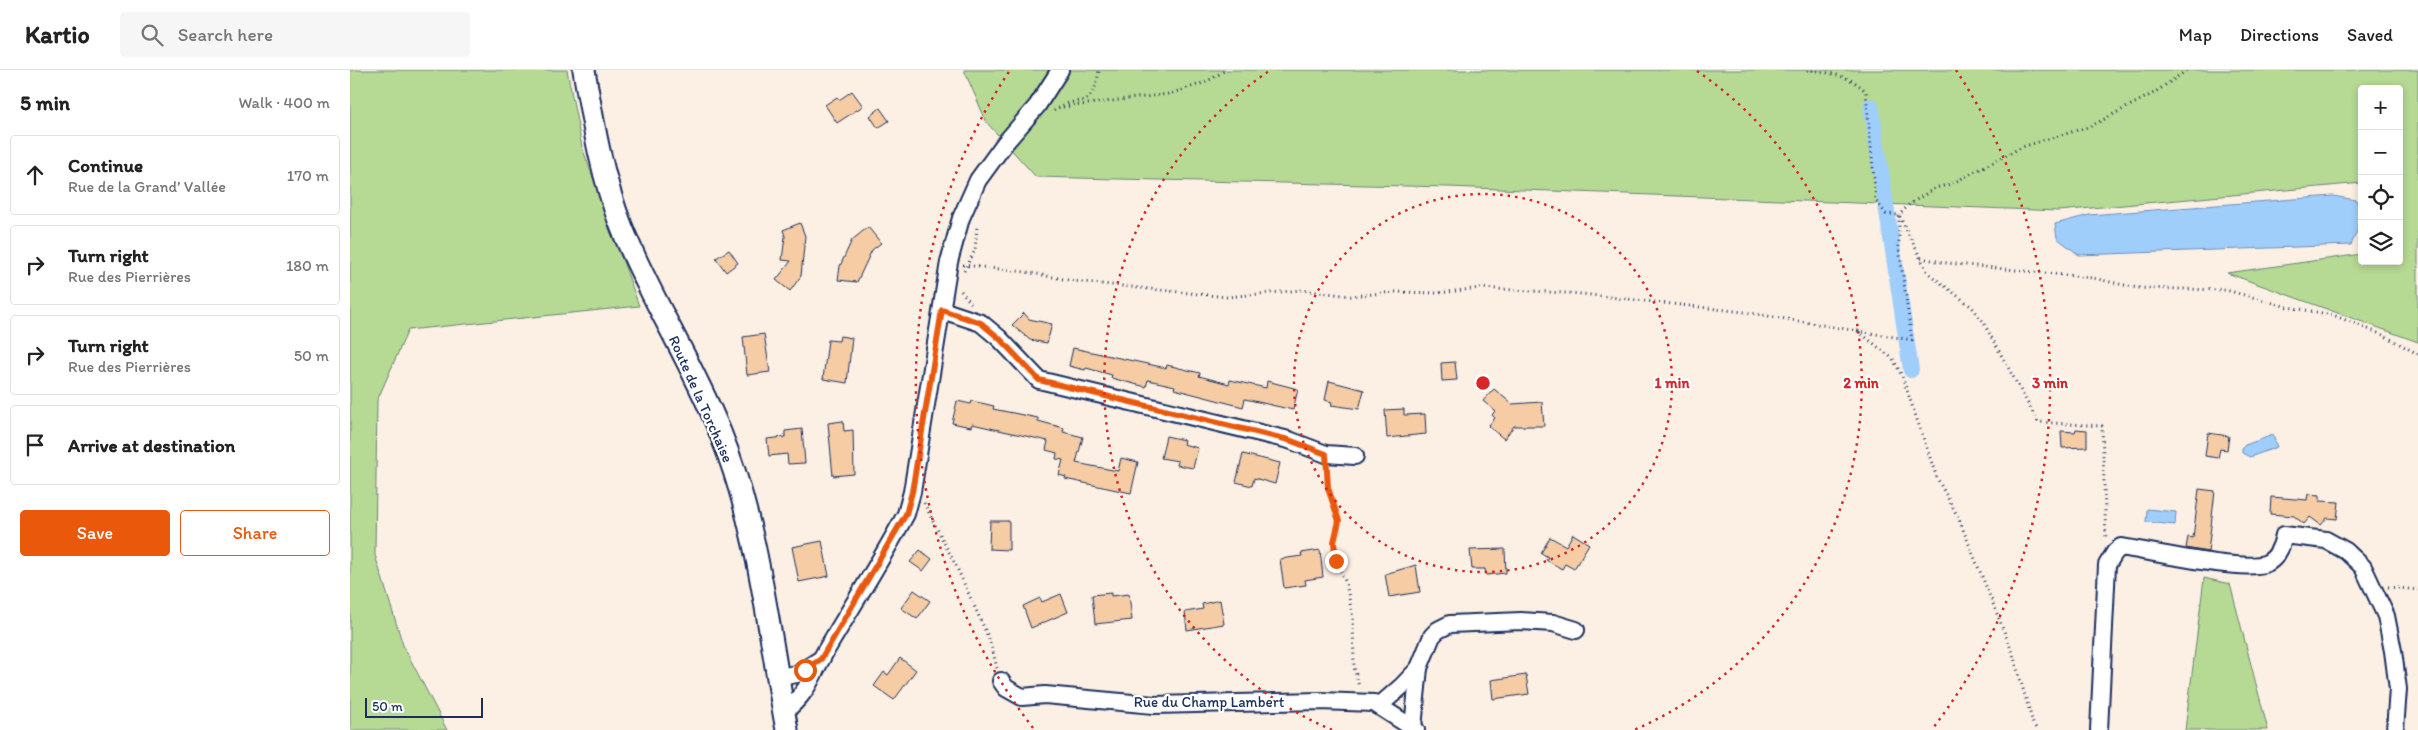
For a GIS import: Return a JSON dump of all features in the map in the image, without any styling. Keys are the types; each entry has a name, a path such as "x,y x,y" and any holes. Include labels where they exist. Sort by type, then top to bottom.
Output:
{"main road":[{"name":"Route de la Torchaise","path":"584,70 608,190 620,222 720,432 742,498 756,547 786,721"}],"street":[{"path":"786,721 803,696 821,659 906,514 912,492 949,262 961,218 978,180 1043,111 1060,70"},
{"path":"942,310 981,323 999,338 1039,380 1289,440 1326,454 1356,456"},
{"path":"2099,730 2107,565 2114,552 2121,547 2226,565 2257,565 2267,563 2277,553 2282,544 2284,534 2326,540 2346,551 2363,567 2386,616 2398,689 2395,730"},
{"path":"1415,729 1419,668 1432,636 1450,624 1521,621 1553,623 1576,630"},
{"path":"779,677 797,674 821,659"},
{"path":"1376,704 1402,686 1419,668"},
{"name":"Rue du Champ Lambert","path":"1001,681 1006,688 1022,697 1045,694 1154,705 1320,701 1376,704 1415,729"}],"path":[{"path":"1043,111 1084,101 1093,94 1096,88 1099,70"},
{"path":"1043,111 1059,107 1169,94 1206,82 1226,70"},
{"path":"1808,70 1823,72 1859,83 1866,92 1876,202 1886,214 1899,214 1910,204 1935,188 1951,184 2022,147 2091,126 2154,93 2187,70"},
{"path":"1899,214 1928,273 1972,307 1982,320 2038,422 2102,426 2107,565"},
{"path":"949,262 1074,280 1227,297 1302,290 1351,296 1395,292 1440,293 1480,288 1582,294 1744,312 1912,340 1899,248 1899,214"},
{"path":"960,277 968,266 975,250 977,223"},
{"path":"1921,258 1947,263 2093,278 2136,288 2226,290 2288,307 2333,315 2383,335 2418,354"},
{"path":"1858,330 1893,359 1902,376 1937,478 1958,517 2012,651 2033,723 2037,730"},
{"path":"1326,454 1328,488 1339,521 1334,542 1336,561 1346,583 1353,618 1354,667 1360,693 1376,704"},
{"path":"912,492 926,505 957,568 990,640 1001,681"},
{"path":"2372,585 2418,590"}],"green space":[{"path":"350,70 567,70 582,147 639,306 408,330 377,401 375,555 403,645 447,730 350,730"},
{"path":"964,70 2418,70 2418,342 2227,273 2358,255 2358,265 2403,265 2403,85 2358,85 2358,183 2059,211 1448,187 1036,177 987,123"},
{"path":"2204,578 2230,584 2268,730 2185,730"}],"water":[{"path":"2333,196 2356,200 2358,204 2358,229 2351,245 2079,255 2057,238 2055,224 2089,215"},
{"path":"2273,435 2277,447 2250,457 2242,453 2242,448 2245,445"},
{"path":"2147,509 2176,512 2175,525 2146,522"}],"building":[{"path":"852,91 863,106 837,123 825,105 837,97 839,100"},
{"path":"880,108 889,121 878,128 870,116"},
{"path":"800,223 805,236 801,276 790,291 776,280 791,261 782,260 785,236 783,230"},
{"path":"868,227 881,243 872,250 857,282 838,280 840,266 852,240"},
{"path":"729,250 738,263 726,272 716,258"},
{"path":"1024,313 1029,319 1052,324 1047,343 1030,340 1012,325"},
{"path":"764,334 770,372 747,375 743,337"},
{"path":"840,336 852,338 847,383 823,379 828,340 839,341"},
{"path":"1073,348 1166,368 1167,365 1200,373 1199,376 1229,384 1230,380 1266,388 1267,381 1298,389 1293,410 1245,399 1243,407 1174,389 1175,386 1148,380 1146,387 1111,378 1112,375 1086,368 1085,370 1069,366"},
{"path":"1455,362 1457,380 1442,381 1441,363"},
{"path":"1329,381 1364,390 1359,409 1331,405 1332,402 1325,400"},
{"path":"1494,389 1512,404 1542,402 1544,426 1514,426 1504,439 1488,426 1495,418 1492,415 1495,411 1483,401"},
{"path":"957,401 971,404 972,401 994,406 993,409 1038,418 1038,421 1064,428 1063,432 1083,437 1076,463 1118,471 1121,458 1138,462 1131,493 1065,479 1066,477 1059,475 1063,460 1056,459 1057,453 1046,450 1048,441 972,424 971,427 952,423"},
{"path":"1404,409 1404,415 1425,414 1426,434 1387,438 1385,410"},
{"path":"843,421 844,431 853,430 854,474 833,476 828,423"},
{"path":"802,429 805,463 788,464 787,454 769,456 767,439 785,437 785,431"},
{"path":"2076,429 2087,430 2087,447 2062,448 2061,431 2075,432"},
{"path":"2208,433 2229,436 2227,450 2220,449 2218,458 2205,456"},
{"path":"1166,436 1184,440 1183,444 1198,448 1193,468 1177,465 1178,461 1161,458"},
{"path":"1243,454 1280,463 1275,484 1254,478 1252,486 1236,482"},
{"path":"2199,489 2215,491 2208,552 2186,548 2188,537 2193,538"},
{"path":"2308,494 2320,495 2320,501 2339,502 2337,519 2327,518 2321,525 2310,517 2304,524 2294,516 2270,514 2271,497 2307,500"},
{"path":"990,521 1009,521 1009,550 989,549"},
{"path":"1573,534 1589,544 1574,569 1565,564 1562,569 1546,560 1548,557 1541,553 1550,537 1566,546"},
{"path":"822,541 829,576 799,582 792,547"},
{"path":"1505,549 1506,573 1486,575 1485,569 1472,569 1470,550"},
{"path":"920,550 932,559 923,571 910,562"},
{"path":"1320,550 1323,577 1305,580 1306,585 1284,588 1280,559 1302,556 1301,553"},
{"path":"1416,565 1420,592 1389,597 1385,574"},
{"path":"914,590 930,601 917,619 901,608"},
{"path":"1111,593 1111,596 1129,594 1132,620 1095,624 1092,595"},
{"path":"1061,594 1068,612 1031,628 1023,606 1040,598 1042,602"},
{"path":"1220,600 1224,624 1187,630 1185,612 1203,609 1202,604"},
{"path":"900,658 916,670 894,700 874,686 884,672 888,675"},
{"path":"1526,675 1529,694 1493,699 1491,680"}],"waterway":[{"path":"1871,106 1911,370"}],"route":[{"path":"805,670 821,659 906,514 912,492 932,357 942,310 954,312 981,323 999,338 1039,380 1112,399 1228,424 1289,440 1326,454 1328,488 1335,504 1339,521 1334,542 1336,561"}]}
